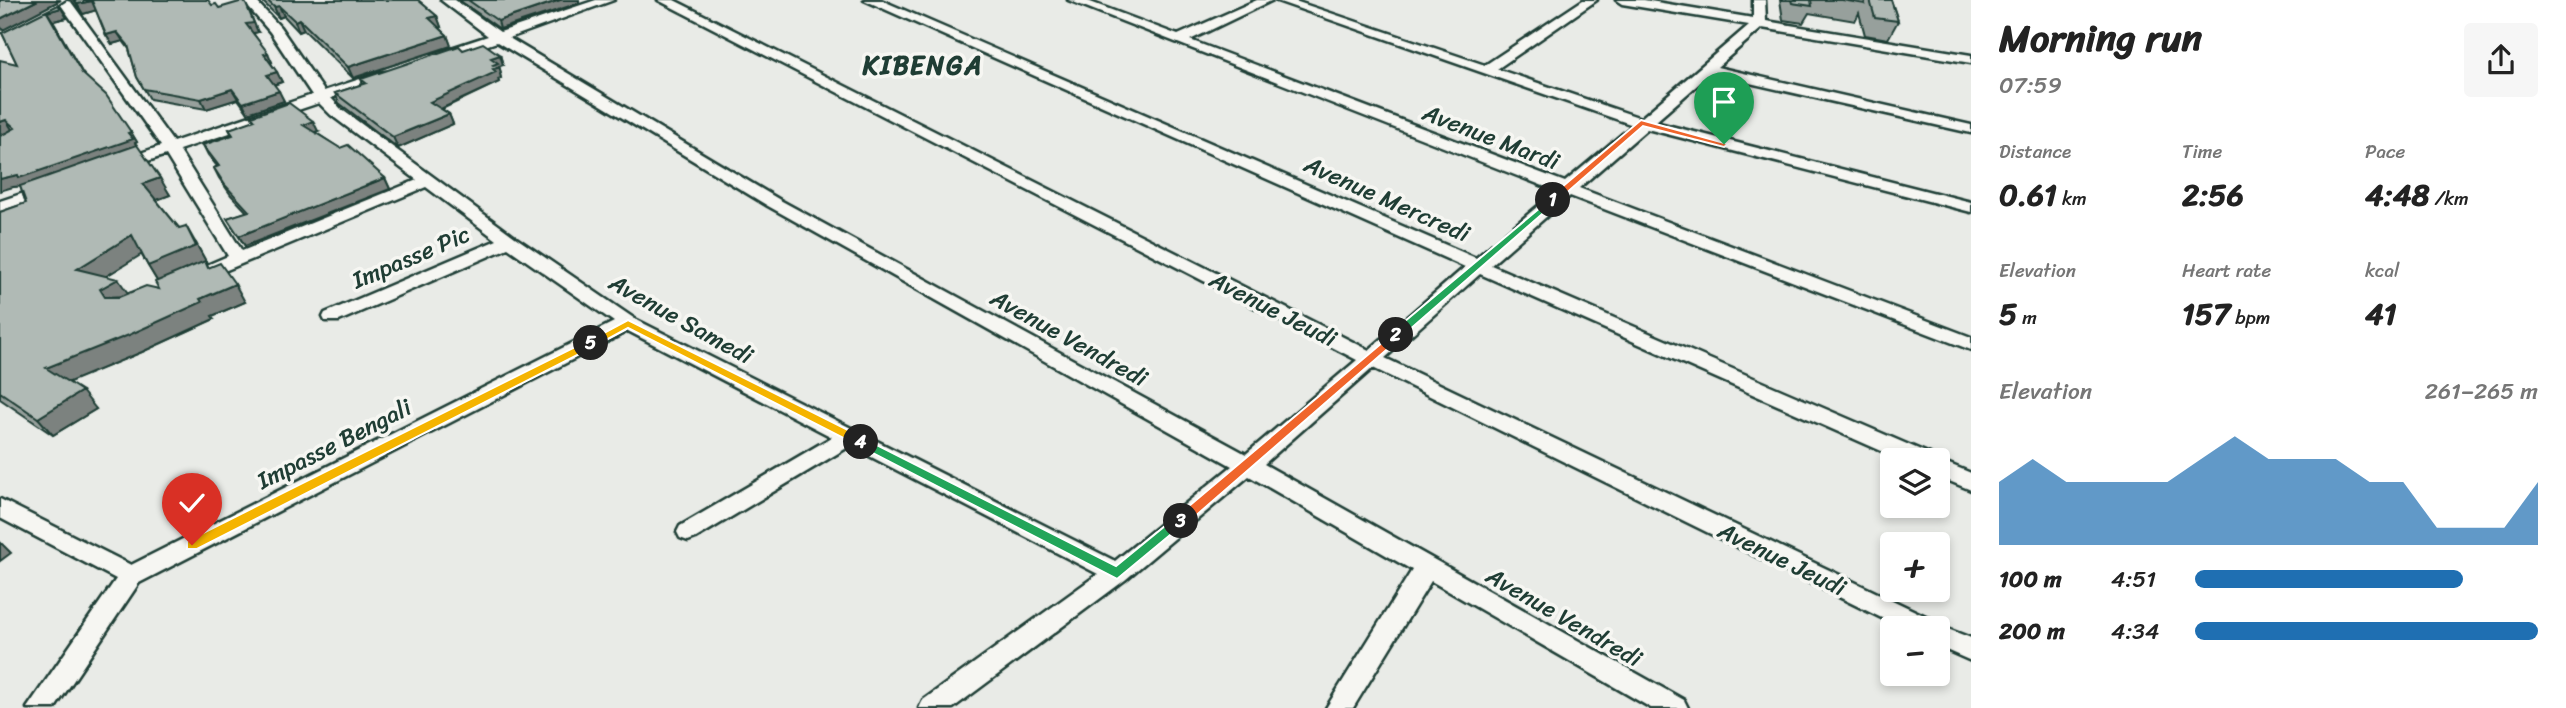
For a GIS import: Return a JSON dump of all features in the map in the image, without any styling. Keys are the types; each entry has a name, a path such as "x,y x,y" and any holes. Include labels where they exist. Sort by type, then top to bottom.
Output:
{"street":[{"name":"Avenue Samedi","path":"248,0 275,30 320,97 336,113 509,242 628,323 1117,573"},
{"name":"Avenue Vendredi","path":"447,0 498,37 774,203 1248,465 1675,708"},
{"path":"422,63 608,0"},
{"name":"Avenue Jeudi","path":"664,0 1369,358 1900,616"},
{"name":"Avenue Mercredi","path":"870,0 1475,267 1894,448"},
{"name":"Avenue Mardi","path":"1074,0 1971,344"},
{"path":"1179,40 1267,0"},
{"path":"1280,0 1641,123 1971,207"},
{"path":"1489,69 1591,0"},
{"path":"1622,0 1971,60"},
{"path":"1759,0 1760,23"},
{"path":"66,5 169,147 238,258"},
{"path":"932,708 1117,573 1248,465 1760,23"},
{"path":"1707,69 1971,129"},
{"path":"104,170 396,71"},
{"path":"187,280 427,181"},
{"path":"0,207 65,184"},
{"name":"Impasse Pic","path":"332,317 509,242"},
{"name":"Impasse Bengali","path":"40,708 131,576 478,402 628,323"},
{"path":"688,532 850,436"},
{"path":"1950,473 1971,482"},
{"path":"0,508 131,576"},
{"path":"1339,708 1427,567"},
{"path":"1950,640 1971,650"}],"building":[{"path":"0,0 38,0 0,19"},
{"path":"74,0 208,0 219,8 243,1 254,23 246,24 268,53 264,54 277,72 267,75 279,91 243,103 232,89 201,99 144,89 137,77 128,45 117,32 106,35 92,1 77,4"},
{"path":"267,0 418,0 437,16 429,18 447,35 348,67 299,19 295,21 279,6 274,7"},
{"path":"468,0 560,0 498,21"},
{"path":"1791,0 1811,0 1812,6 1792,3"},
{"path":"1842,0 1864,0 1865,4"},
{"path":"1870,0 1891,0 1898,21 1875,18"},
{"path":"58,5 61,8 47,12 82,73 106,95 133,139 19,178 18,175 0,179 0,136 15,128 6,120 0,122 0,60 17,64 2,33"},
{"path":"483,43 500,55 491,58 498,63 493,65 498,68 493,69 496,72 430,102 449,114 393,137 335,93 366,83 361,79 459,46 463,50"},
{"path":"289,103 313,121 303,125 340,148 348,145 385,178 239,236 227,218 249,211 225,185 214,168 219,166 203,145 233,135 229,129 255,120 252,116"},
{"path":"137,145 160,178 143,184 179,228 186,226 196,246 148,266 132,235 77,269 118,279 100,289 105,297 119,297 146,286 159,289 155,282 205,261 208,268 220,263 235,284 129,335 46,368 82,391 38,418 0,392 0,212 26,203 20,186"}],"district":[{"name":"KIBENGA","path":"923,65"}],"route":[{"path":"192,545 478,402 628,323 1117,573 1248,465 1641,123 1724,144"}]}
